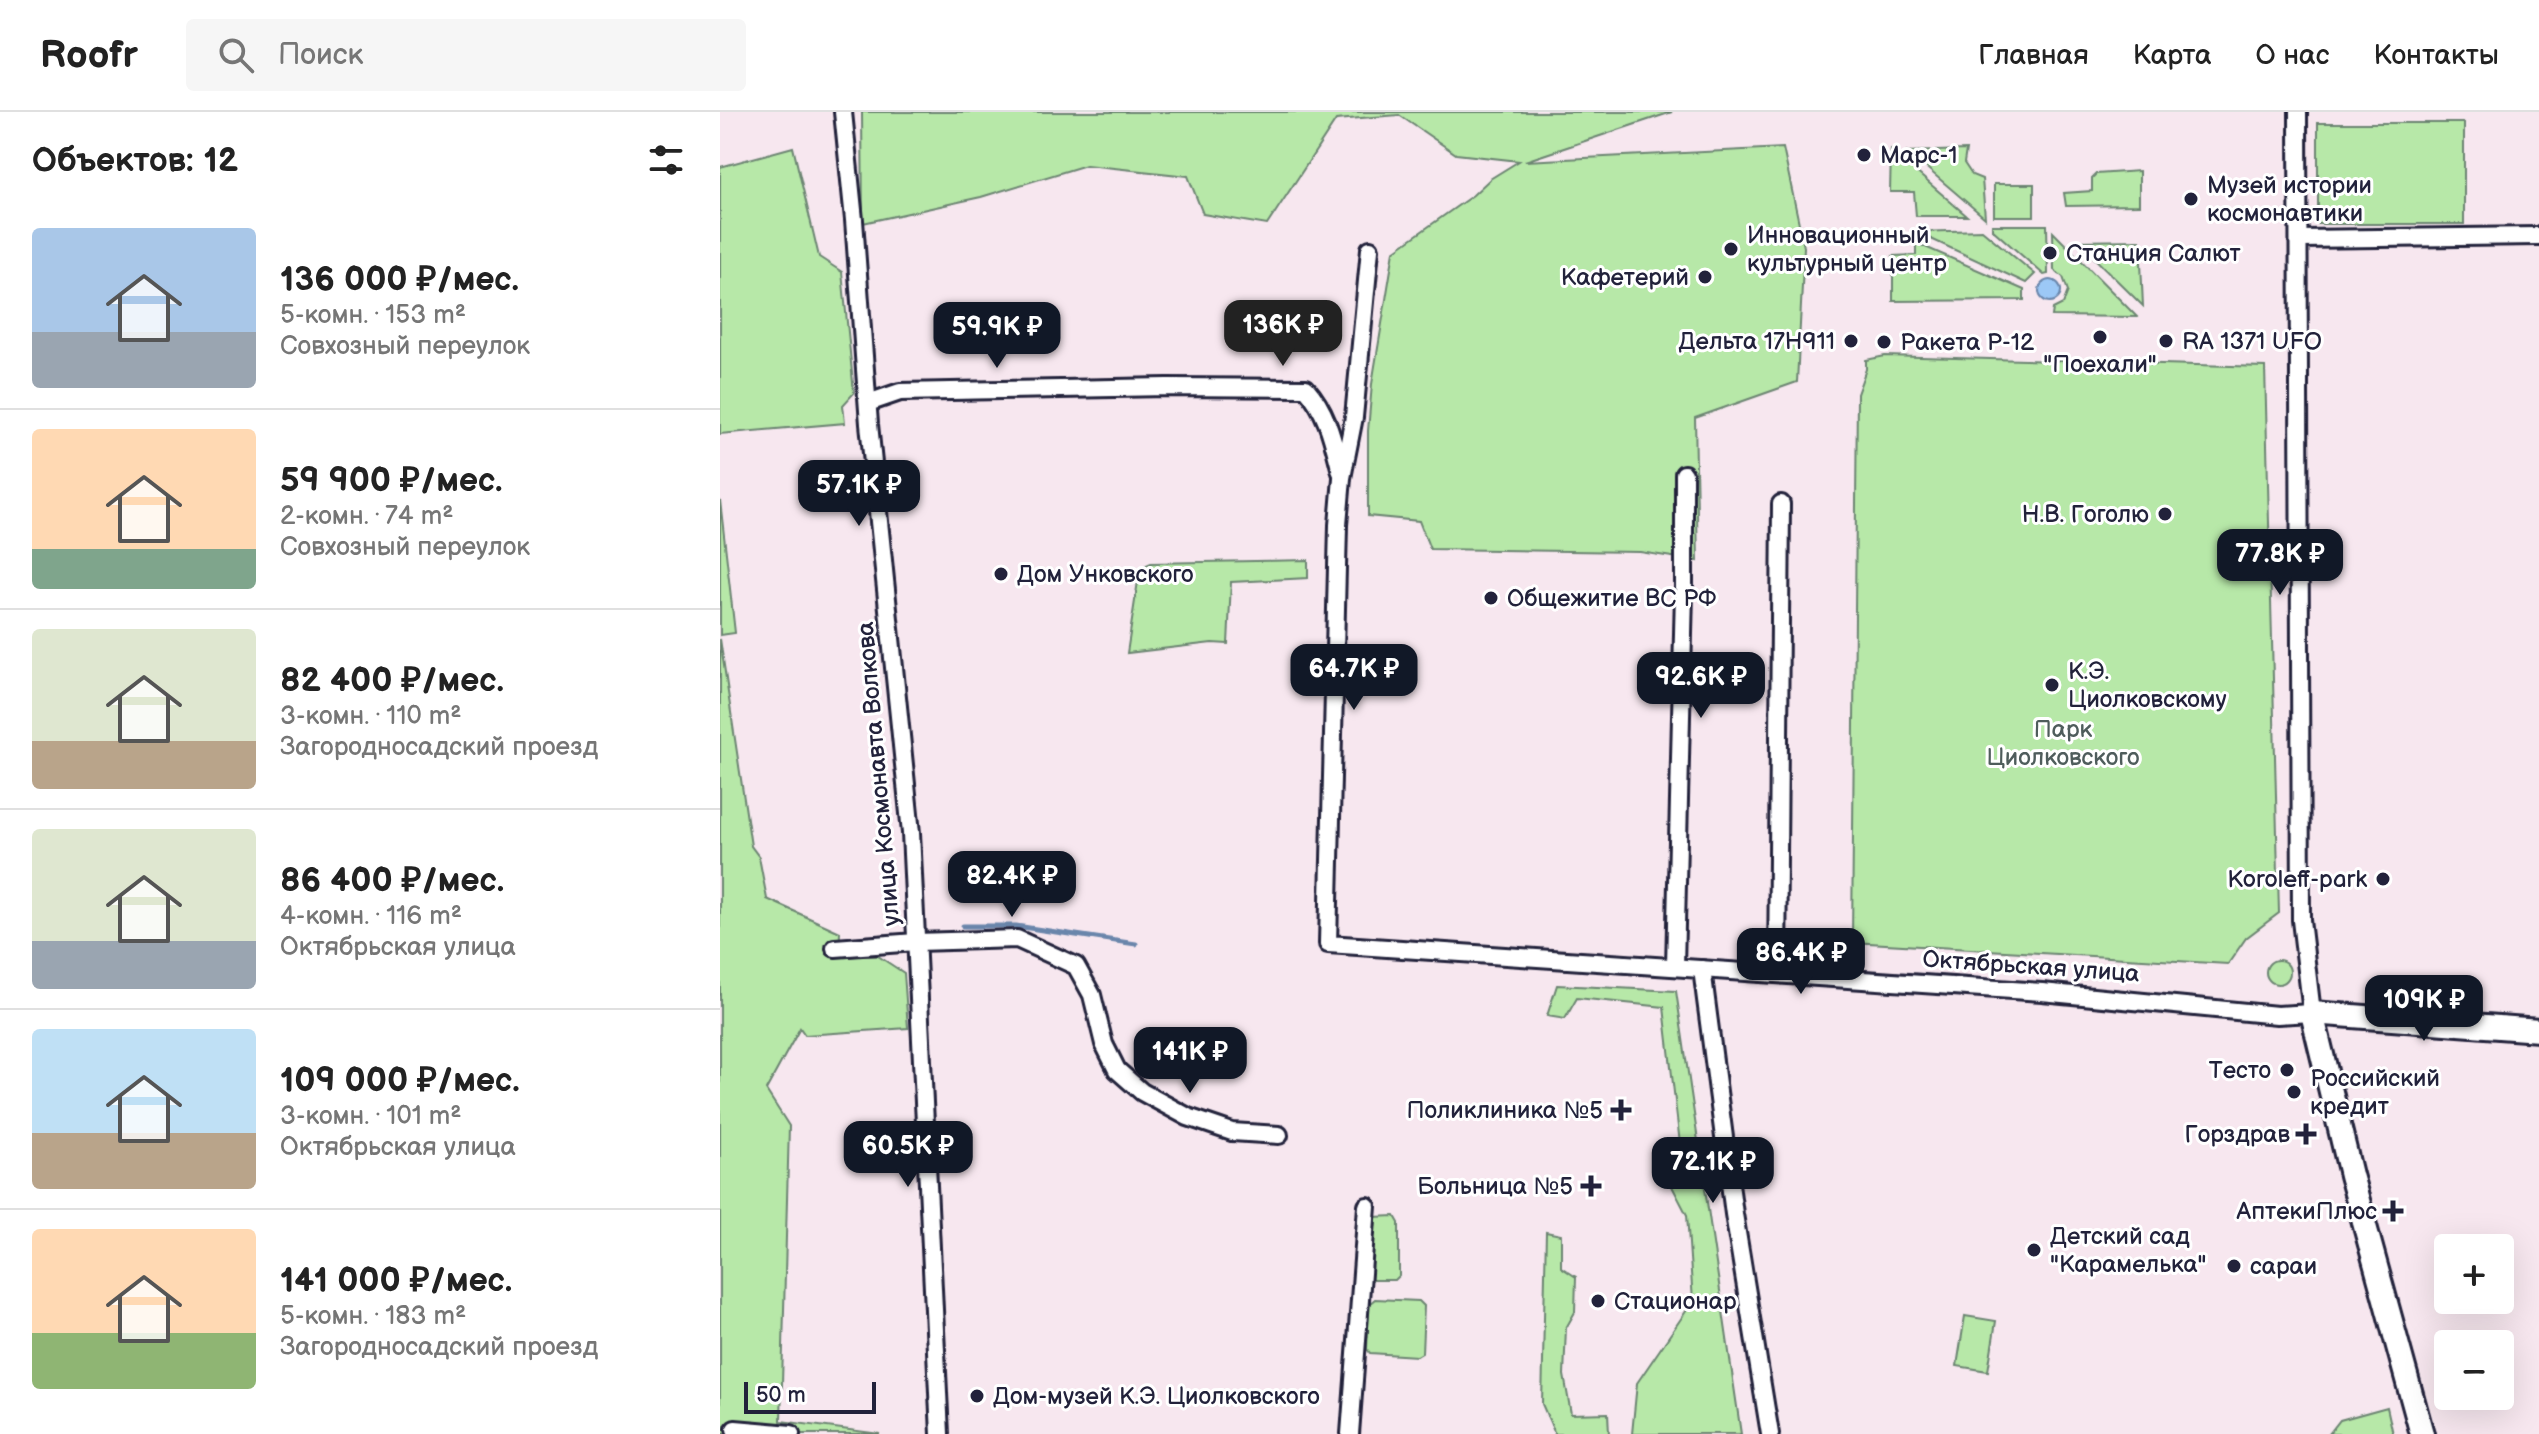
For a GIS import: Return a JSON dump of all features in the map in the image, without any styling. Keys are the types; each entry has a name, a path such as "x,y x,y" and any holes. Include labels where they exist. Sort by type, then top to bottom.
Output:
{"street":[{"name":"улица Космонавта Волкова","path":"843,112 868,403 911,833 940,1434"},
{"path":"2298,112 2301,920 2312,1013 2351,1175 2422,1434"},
{"path":"2300,239 2539,236"},
{"path":"1342,478 1354,417 1370,249"},
{"path":"868,403 900,392 1306,388 1320,404 1328,422 1342,478"},
{"path":"1675,966 1684,474"},
{"name":"Октябрьская улица","path":"1342,478 1338,525 1328,944 2042,992 2277,1015 2312,1013 2539,1030"},
{"path":"1777,974 1781,504"},
{"path":"835,948 1017,939 1076,966 1092,995 1104,1044 1117,1070 1142,1092 1188,1117 1232,1132 1279,1135"},
{"path":"1702,969 1734,1214 1770,1434"},
{"path":"1350,1434 1367,1206"},
{"path":"735,1429 791,1434"}],"green space":[{"path":"862,112 1672,112 1525,161 1783,148 1804,247 1797,382 1695,418 1698,561 1640,552 1430,549 1419,521 1368,516 1368,431 1372,384 1394,251 1519,161 1456,154 1399,115 1336,120 1267,225 1203,214 1188,176 1086,165 981,197 863,223"},
{"path":"2318,123 2464,123 2464,224 2318,224"},
{"path":"793,147 819,257 842,272 854,393 843,405 845,423 720,434 720,167"},
{"path":"1891,150 1967,216 1916,216 1914,192 1890,192"},
{"path":"1966,150 1964,163 1972,175 1982,179 1985,218 1908,152"},
{"path":"2139,171 2139,205 2066,206 2064,193 2092,191 2092,178 2096,174"},
{"path":"1994,184 2034,184 2034,216 1994,216"},
{"path":"1992,225 2047,225 2048,274 2044,275 1992,229"},
{"path":"1982,230 2035,274 2026,283 1916,232"},
{"path":"2053,232 2137,317 2052,316 2053,309 2063,304 2068,291 2063,277 2054,270"},
{"path":"2140,240 2143,306 2077,241"},
{"path":"1916,243 2024,290 2024,300 1893,301 1893,256 1916,255"},
{"name":"Парк Циолковского","path":"1885,356 2265,367 2279,913 2246,938 2228,964 1852,942 1857,394 1866,360"},
{"path":"720,500 735,633 720,635"},
{"path":"1308,560 1308,578 1231,582 1228,644 1212,643 1127,653 1140,568 1151,563"},
{"path":"720,639 751,846 759,857 767,899 840,932 839,956 878,956 904,973 908,1028 805,1035 800,1028 766,1090 789,1126 781,1421 880,1434 720,1434"},
{"path":"2278,960 2287,963 2290,972 2287,981 2278,984 2269,981 2266,972 2269,963"},
{"path":"1557,985 1676,991 1741,1434 1632,1434 1637,1383 1693,1301 1687,1215 1661,1165 1680,1144 1664,1007 1577,998 1565,1019 1547,1016"},
{"path":"1395,1216 1399,1223 1399,1276 1395,1280 1368,1280 1373,1217"},
{"path":"1546,1232 1561,1235 1561,1267 1576,1277 1575,1312 1566,1328 1564,1375 1571,1414 1608,1413 1609,1434 1555,1434 1542,1404"},
{"path":"1375,1299 1419,1301 1424,1306 1422,1353 1417,1356 1370,1353 1367,1349 1369,1304"},
{"path":"1965,1316 1996,1321 1988,1371 1957,1366"},
{"path":"2387,1407 2393,1434 2329,1434 2340,1420"}],"water":[{"path":"2046,280 2054,280 2061,291 2054,302 2046,302 2039,295 2039,287"}],"waterway":[{"path":"963,926 1016,926 1136,944"}],"place":[{"name":"Марс-1","path":"1864,155"},
{"name":"Музей истории космонавтики","path":"2191,199"},
{"name":"Инновационный культурный центр","path":"1731,249"},
{"name":"Станция Салют","path":"2050,253"},
{"name":"Кафетерий","path":"1705,277"},
{"name":"\"Поехали\"","path":"2100,337"},
{"name":"Дельта 17Н911","path":"1851,341"},
{"name":"RA 1371 UFO","path":"2166,341"},
{"name":"Ракета Р-12","path":"1884,342"},
{"name":"Н.В. Гоголю","path":"2165,514"},
{"name":"Дом Унковского","path":"1001,574"},
{"name":"Общежитие ВС РФ","path":"1491,598"},
{"name":"К.Э. Циолковскому","path":"2052,685"},
{"name":"Koroleff-park","path":"2383,879"},
{"name":"Тесто","path":"2287,1070"},
{"name":"Российский кредит","path":"2294,1092"},
{"name":"Поликлиника №5","path":"1621,1110"},
{"name":"Горздрав","path":"2306,1134"},
{"name":"Больница №5","path":"1591,1186"},
{"name":"АптекиПлюс","path":"2393,1211"},
{"name":"Детский сад \"Карамелька\"","path":"2034,1250"},
{"name":"сараи","path":"2234,1266"},
{"name":"Стационар","path":"1598,1301"},
{"name":"Дом-музей К.Э. Циолковского","path":"977,1396"}]}
